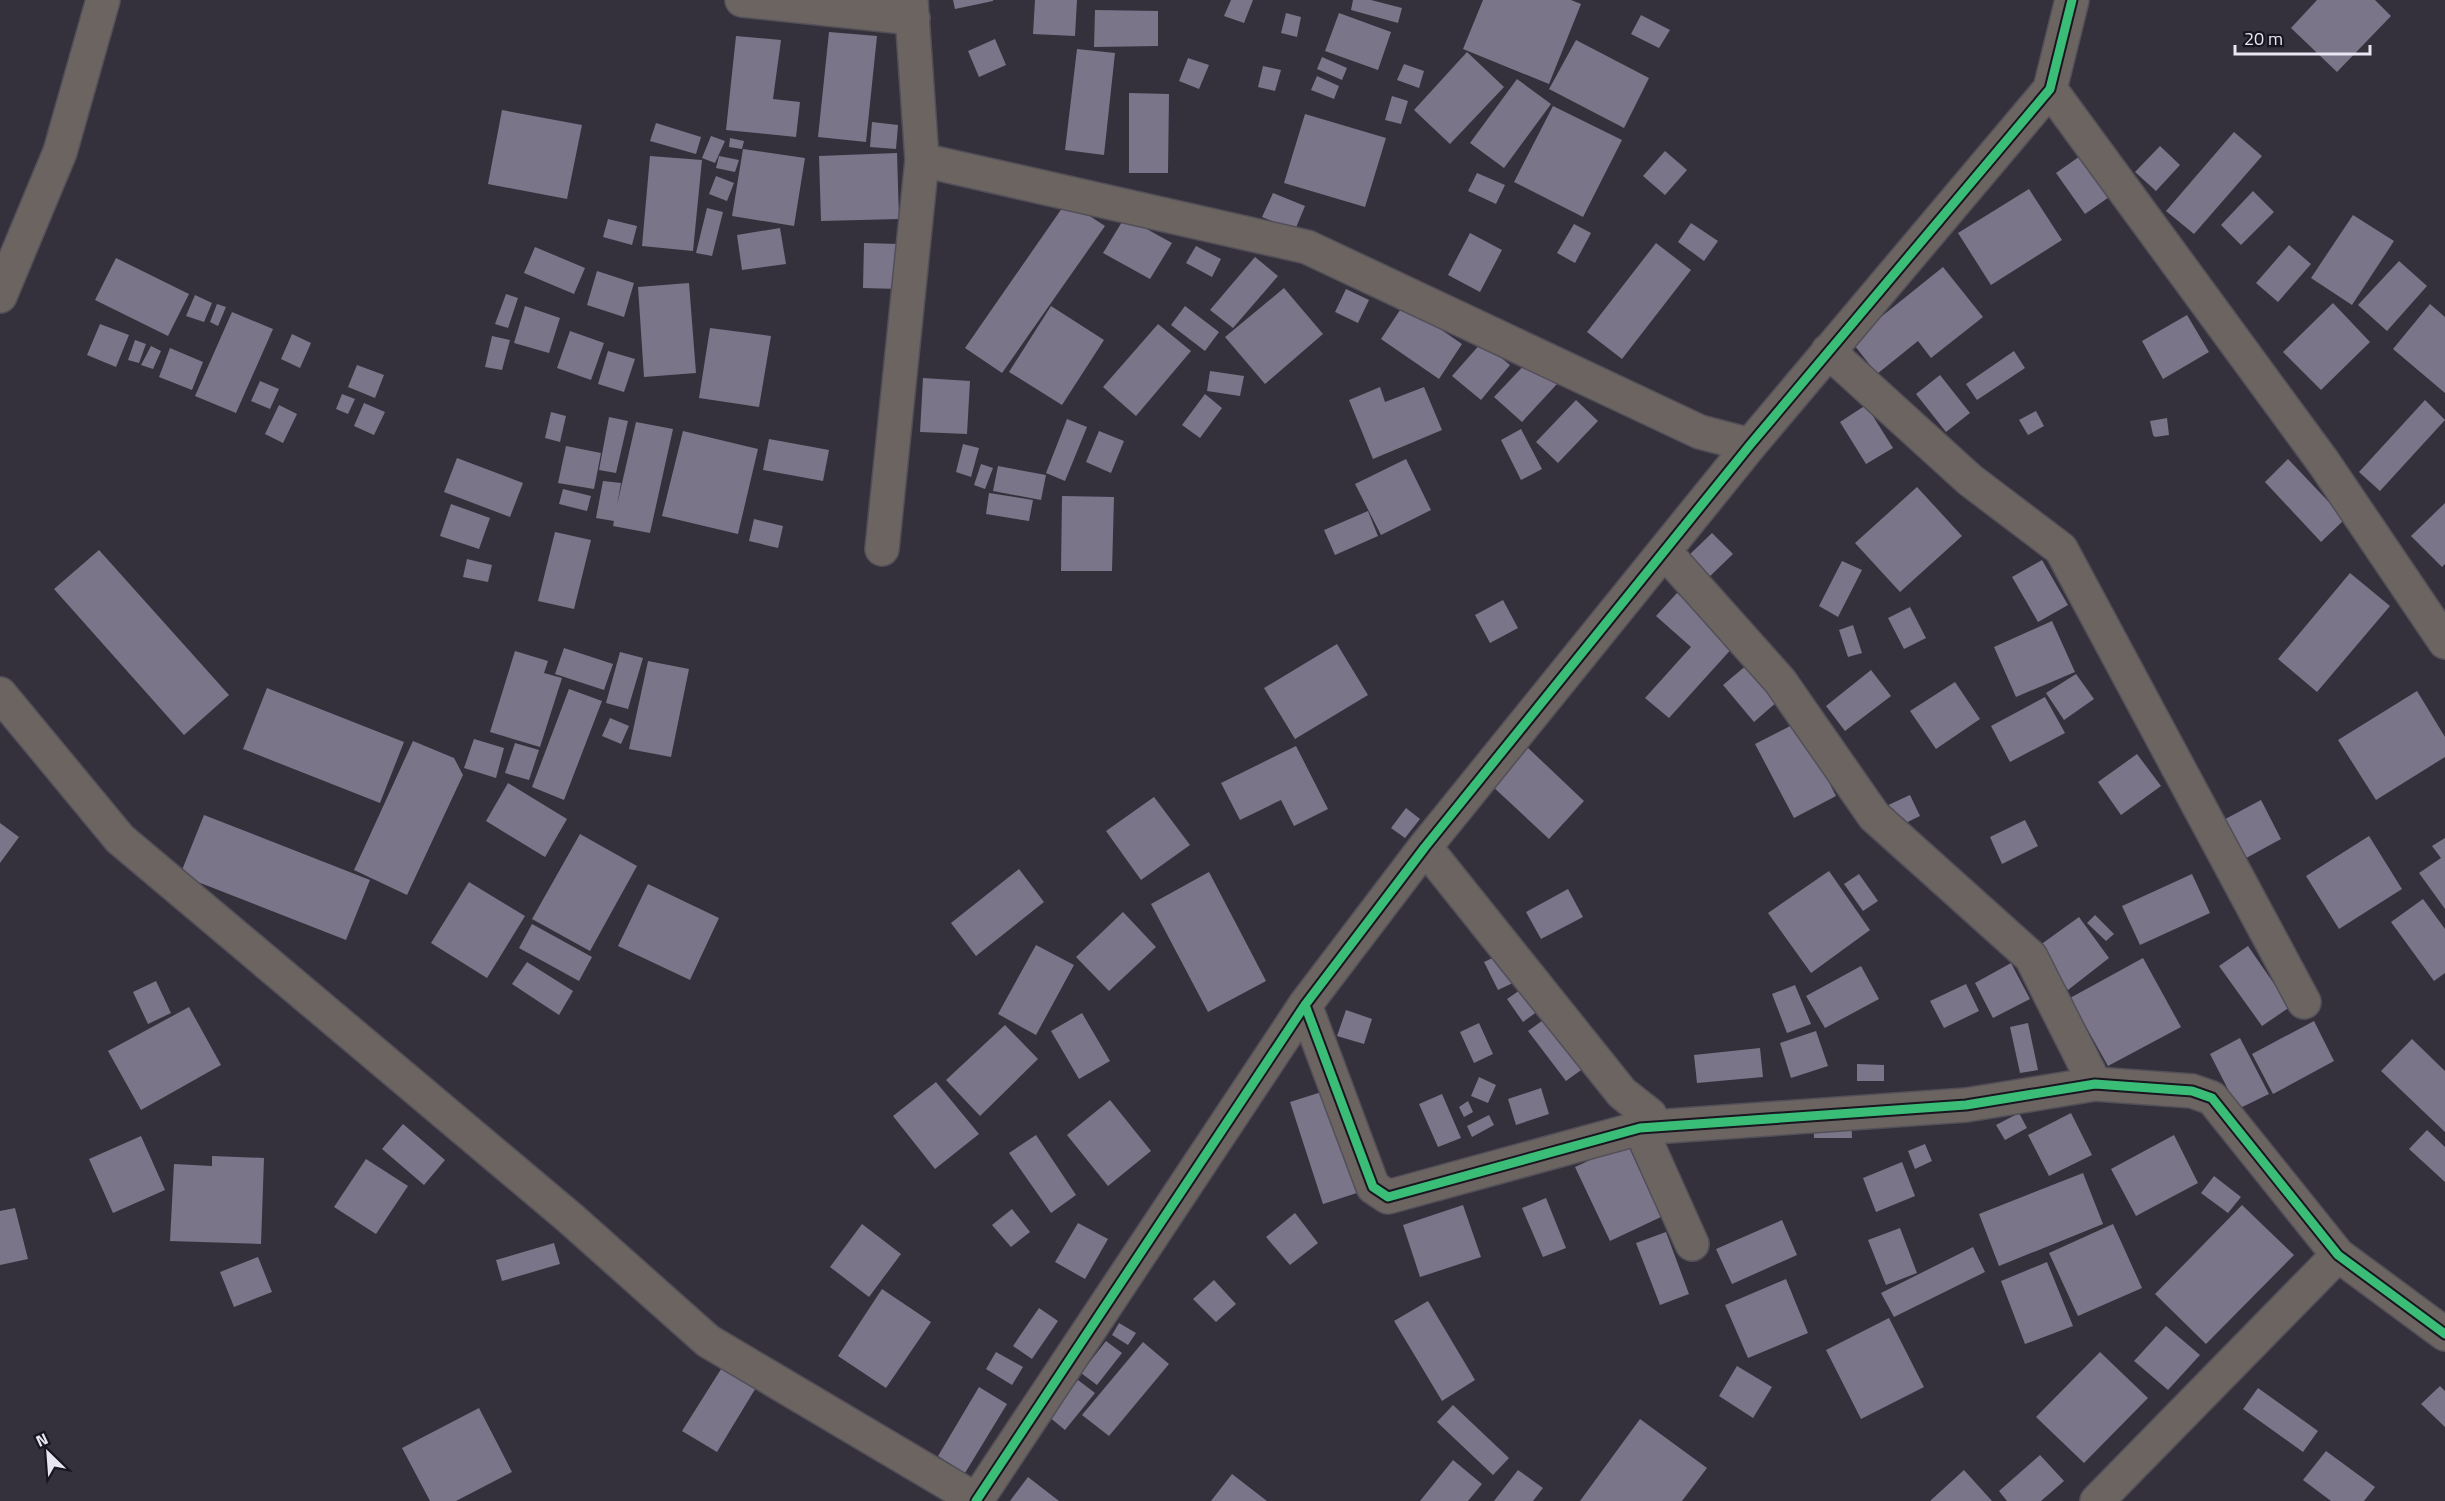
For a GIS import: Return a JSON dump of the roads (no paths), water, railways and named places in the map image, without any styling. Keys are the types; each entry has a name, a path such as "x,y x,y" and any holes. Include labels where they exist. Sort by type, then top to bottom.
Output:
{"street":[{"path":"0,296 60,152 103,0"},
{"path":"742,0 912,9 922,160 882,549"},
{"path":"0,694 120,839 570,1218 708,1341 976,1501 1305,1005 1425,847 1750,445 2050,89 2072,0"},
{"path":"2050,89 2324,463 2445,642"},
{"path":"922,160 1307,247 1700,432 1750,445"},
{"path":"1828,351 1970,480 2061,549 2304,1002"},
{"path":"1665,552 1780,681 1874,816 2031,957 2095,1084"},
{"path":"1425,847 1622,1093 1650,1115 1640,1128"},
{"path":"1305,1005 1373,1188 1388,1197 1640,1128 1966,1105 2095,1084 2192,1091 2212,1098 2338,1256 2445,1334"},
{"path":"1640,1128 1692,1244"},
{"path":"2097,1501 2338,1256"}]}
